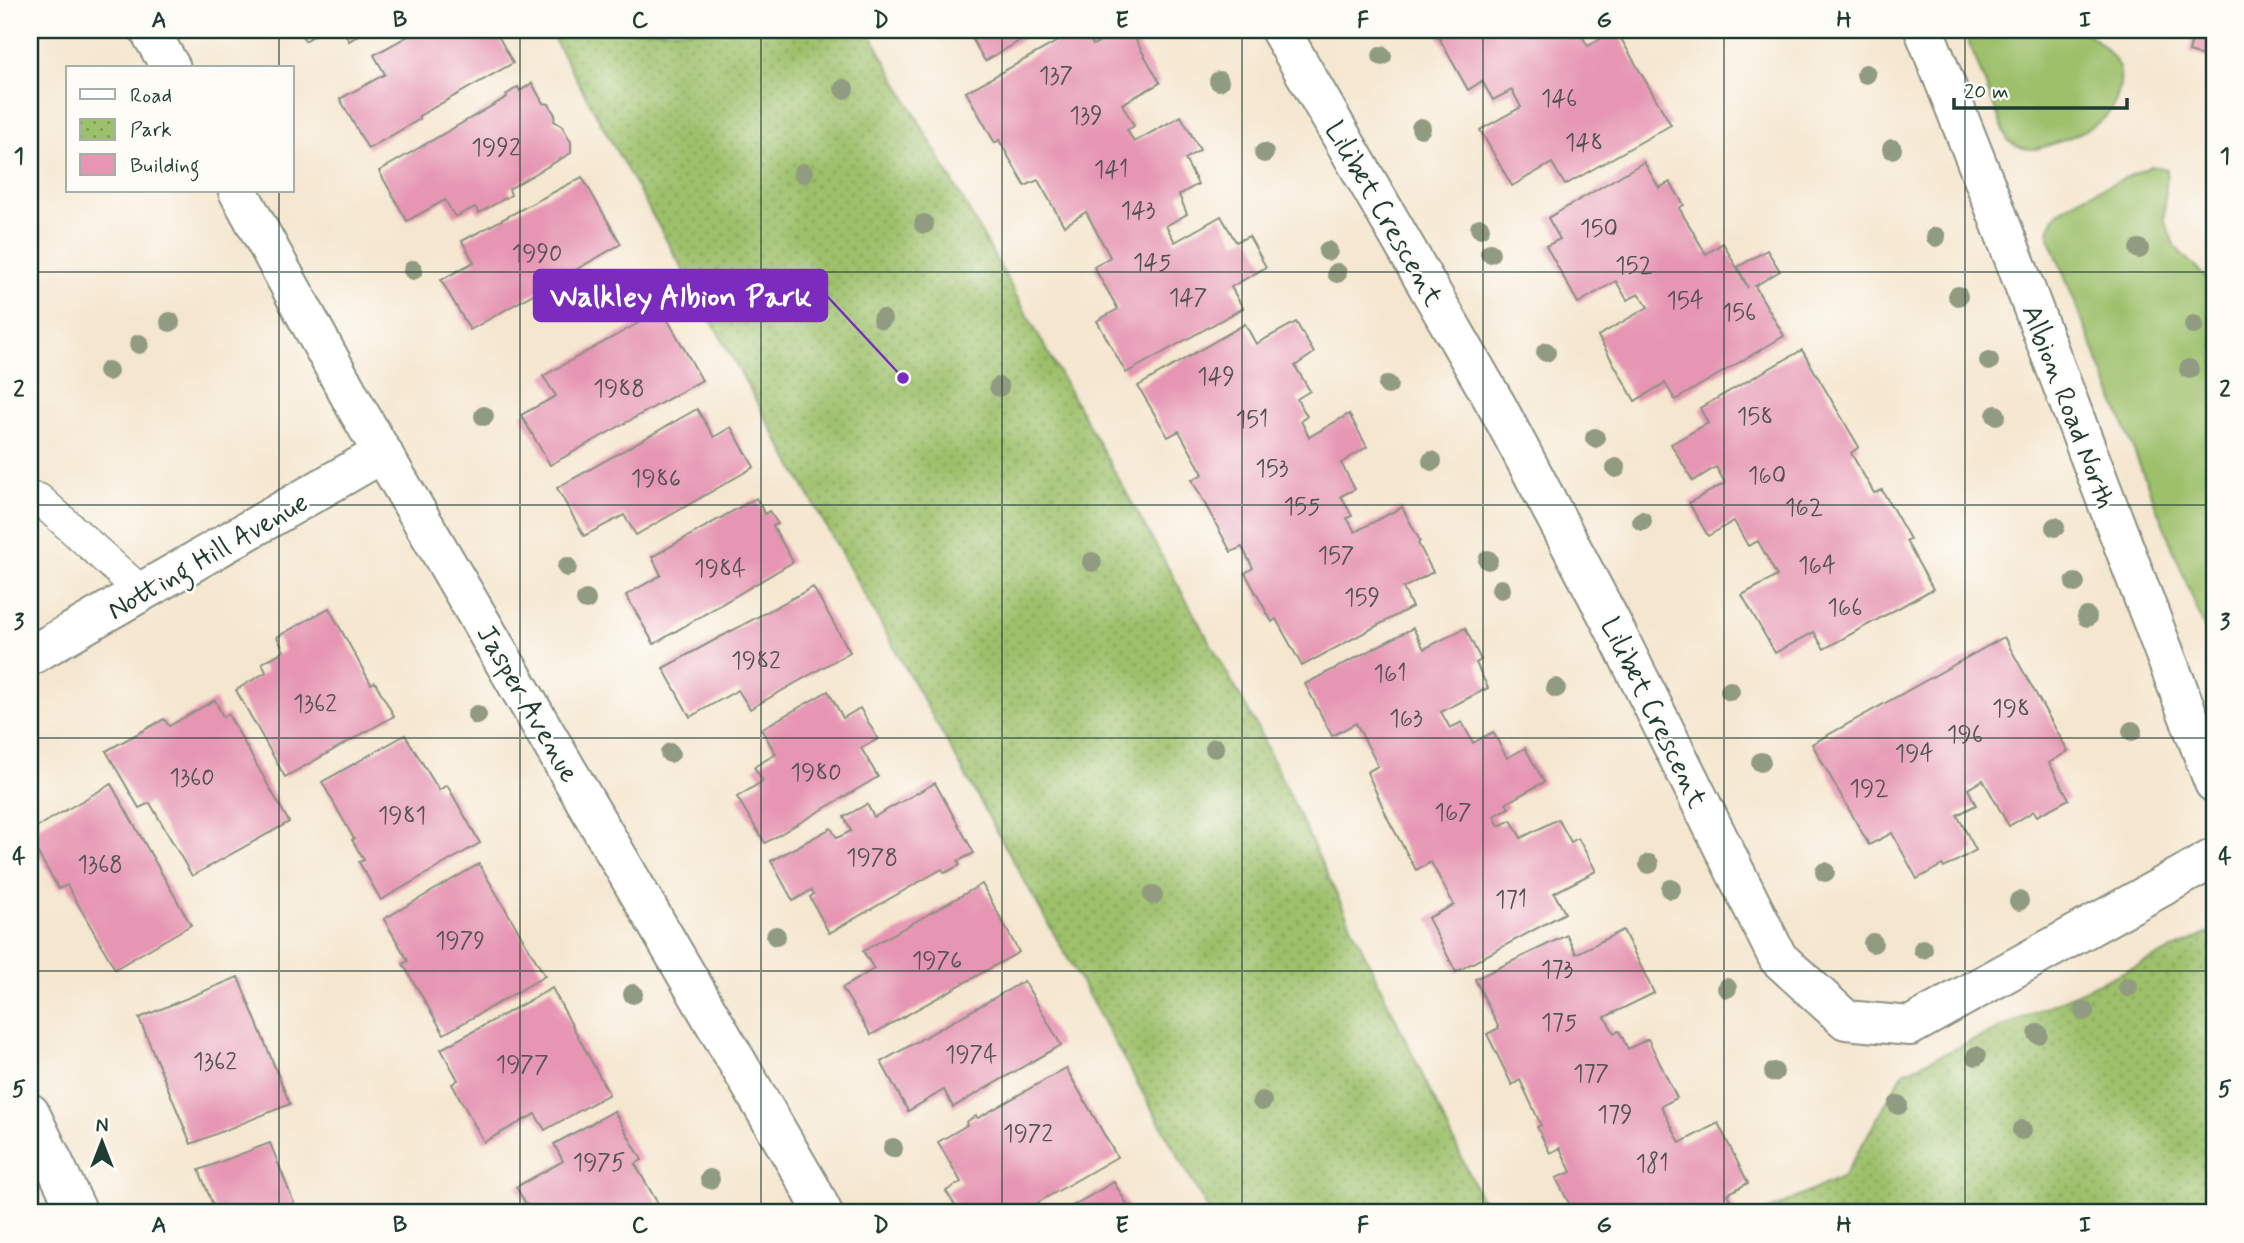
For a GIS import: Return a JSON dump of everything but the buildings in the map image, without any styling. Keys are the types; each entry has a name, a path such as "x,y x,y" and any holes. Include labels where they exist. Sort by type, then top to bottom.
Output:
{"street":[{"path":"149,30 169,66"},
{"name":"Lilibet Crescent","path":"1280,30 1498,408 1611,622 1778,958 1846,1020 1910,1026 2214,858"},
{"name":"Albion Road North","path":"1924,30 2214,783"},
{"name":"Jasper Avenue","path":"238,192 358,411 823,1213"},
{"name":"Notting Hill Avenue","path":"30,656 383,453"},
{"path":"30,1113 78,1213"}],"lane":[{"path":"30,498 39,499 142,592"}],"green space":[{"path":"549,30 868,30 1256,725 1488,1213 1210,1213"},
{"path":"1964,30 2083,30 2107,50 2117,64 2120,84 2114,104 2107,115 2093,126 2070,137 2036,148 2026,149 2015,145 2008,141"},
{"path":"2151,166 2167,169 2164,219 2175,247 2214,286 2214,652 2049,237 2053,220 2064,208"},
{"path":"2213,931 2214,1213 1763,1213 1844,1176 1904,1072"}],"place":[{"name":"Walkley Albion Park","path":"903,378"}]}
